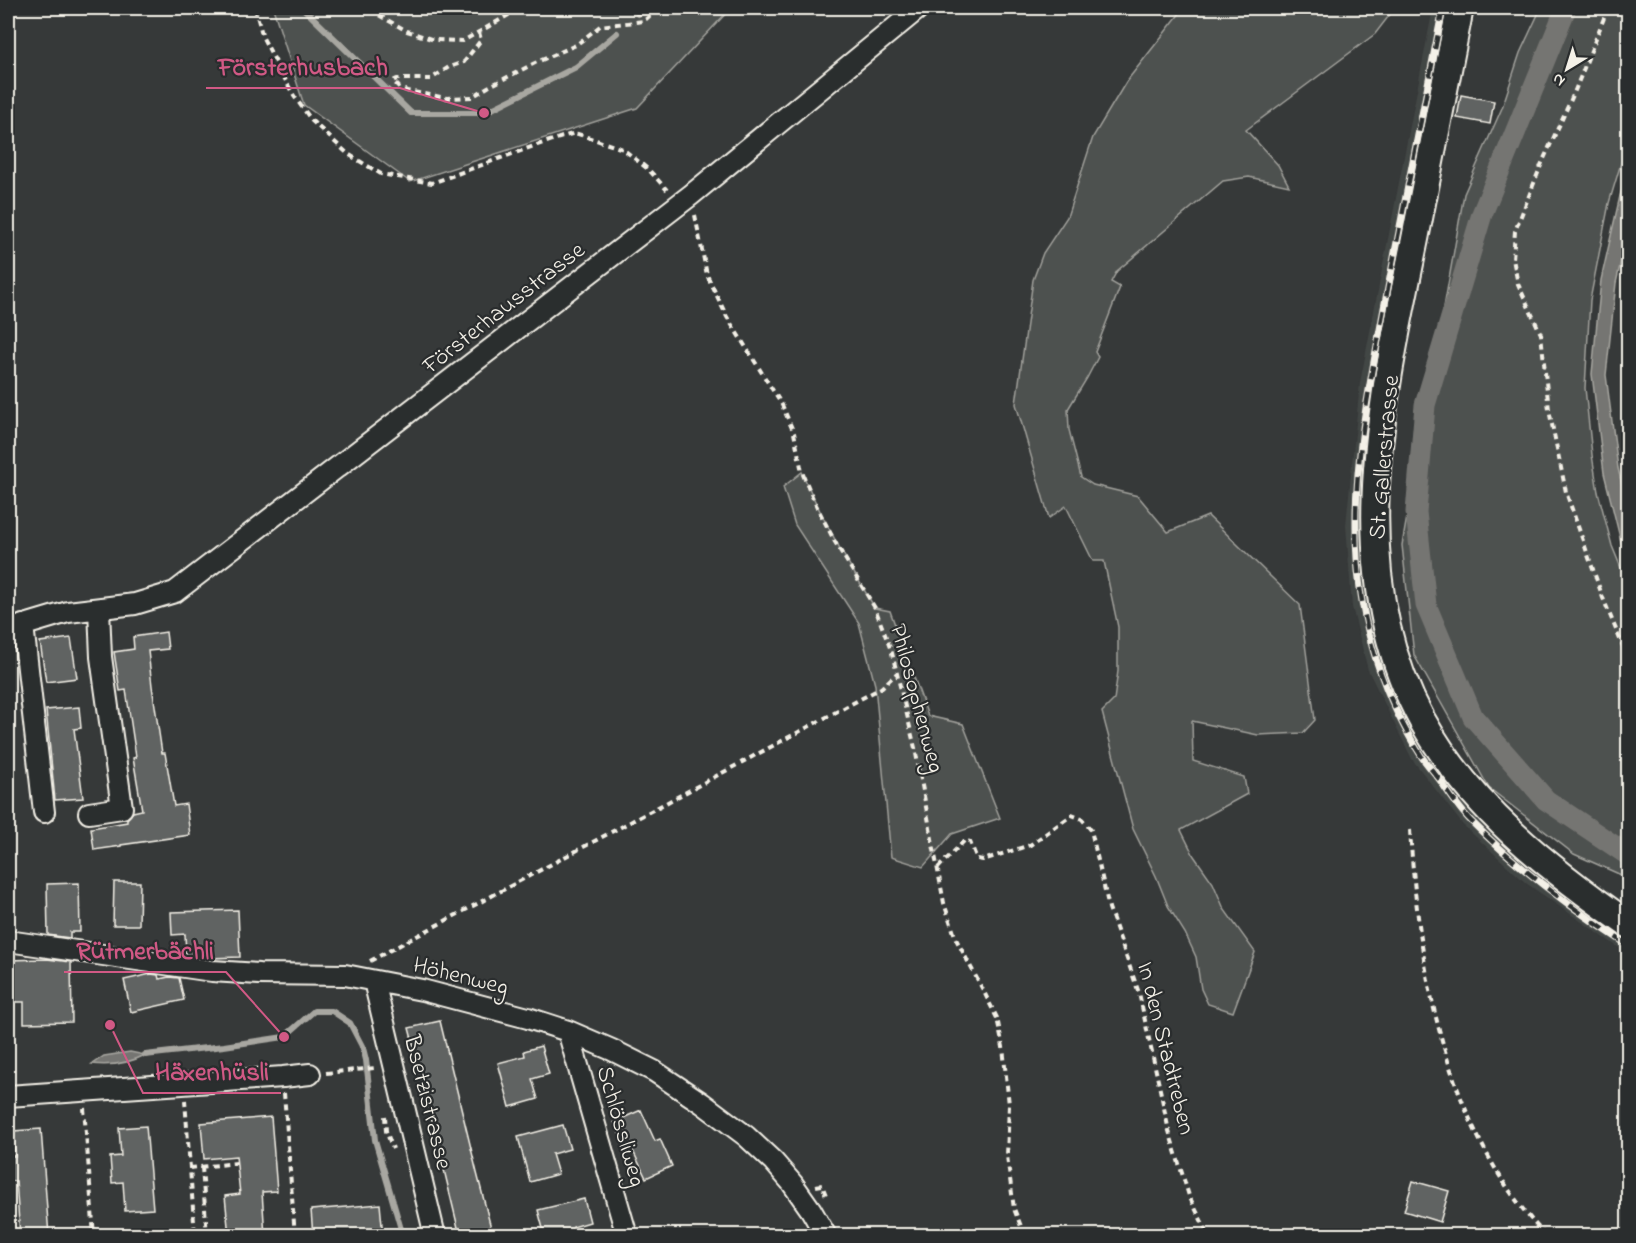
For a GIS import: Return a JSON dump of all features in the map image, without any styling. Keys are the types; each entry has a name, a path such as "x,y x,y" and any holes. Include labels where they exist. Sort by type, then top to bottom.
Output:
{"main road":[{"name":"St. Gallerstrasse","path":"1460,8 1396,333 1379,443 1374,526 1382,606 1396,662 1411,698 1423,722 1457,773 1476,797 1522,843 1567,880 1629,924"}],"street":[{"name":"Försterhausstrasse","path":"44,812 15,628 68,612 135,604 175,592 685,200 919,8"},
{"path":"89,813 122,808 101,657 99,609"},
{"name":"Höhenweg","path":"8,941 212,971 345,975 454,999 528,1018 568,1032 654,1071 746,1136 773,1161 792,1183 826,1236"},
{"name":"Bsetzistrasse","path":"374,981 435,1236"},
{"name":"Schlössliweg","path":"568,1032 627,1236"},
{"path":"8,1096 310,1074"}],"path":[{"path":"255,8 263,38 294,96 312,121 348,154 381,174 432,183 537,145 575,134 623,149 685,200"},
{"path":"372,8 375,13 407,30 435,40 463,41 521,8"},
{"path":"479,32 481,40 464,62 449,67 431,79 393,81 399,87 415,92 447,98 472,97 535,63 576,45 600,26 644,21 658,8"},
{"path":"1608,8 1515,231 1513,259 1518,284 1541,334 1550,410 1566,492 1603,598 1629,657"},
{"name":"Philosophenweg","path":"685,200 707,275 727,317 782,405 794,433 802,472 810,491 835,542 875,608 892,652 915,748 944,903 956,939 996,1018 1003,1047 1008,1105 1007,1156 1014,1209 1025,1236"},
{"path":"345,975 881,688 897,673"},
{"name":"In den Stadtreben","path":"938,868 965,840 970,842 977,859 983,860 1030,845 1072,815 1082,819 1090,830 1109,908 1139,993 1168,1131 1189,1196 1209,1236"},
{"path":"1410,830 1414,891 1424,965 1450,1071 1478,1136 1500,1176 1529,1218 1546,1236"},
{"path":"310,1074 374,1068"},
{"path":"283,1077 295,1236"},
{"path":"184,1084 195,1236"},
{"path":"83,1091 94,1236"},
{"path":"190,1168 237,1164"},
{"path":"202,1167 207,1236"}],"shaded area":[{"path":"273,8 731,8 637,108 410,182 304,105"},
{"path":"1184,8 1395,8 1375,34 1246,130 1278,165 1289,186 1249,177 1223,181 1117,271 1111,282 1120,287 1095,352 1098,357 1068,409 1069,430 1081,477 1093,485 1138,496 1168,532 1208,516 1300,605 1315,720 1303,733 1258,735 1192,721 1193,761 1244,777 1247,794 1181,830 1194,856 1213,883 1224,909 1255,952 1233,1012 1208,1004 1201,989 1196,957 1185,933 1168,906 1133,829 1102,712 1114,700 1118,671 1118,627 1104,561 1093,561 1066,506 1049,518 1016,404 1033,280 1043,253 1067,217 1093,137 1126,82"},
{"path":"1433,8 1447,8 1377,371 1368,433 1362,530 1363,574 1368,611 1382,663 1400,706 1425,750 1476,815 1531,870 1628,939 1628,954 1526,883 1463,825 1412,759 1368,670 1352,607 1346,525 1360,383"},
{"path":"1541,8 1628,8 1628,140 1609,203 1590,300 1585,388 1598,492 1612,546 1628,585 1628,878 1574,854 1489,788 1414,655 1402,545 1464,194 1502,108 1520,53"},
{"path":"1628,168 1628,231 1616,283 1606,375 1618,468 1628,510 1628,570 1604,473 1592,374 1601,280"},
{"path":"802,472 845,558 875,608 890,611 928,716 963,724 1000,818 952,834 923,867 891,857 875,685 859,623 795,525 783,487"},
{"path":"130,1052 145,1055 119,1064 92,1064 104,1056"}],"building":[{"path":"1461,95 1494,101 1490,124 1457,118"},
{"path":"166,632 168,649 148,651 152,686 162,753 165,753 174,806 186,804 190,835 94,850 91,828 127,822 133,812 142,810 133,758 136,757 126,690 120,691 114,652 134,649 133,637"},
{"path":"71,638 77,678 46,682 40,642"},
{"path":"79,707 81,728 74,729 83,798 55,800 46,710"},
{"path":"114,882 140,882 139,925 113,925"},
{"path":"79,883 80,932 70,932 70,938 48,935 47,884"},
{"path":"238,910 240,957 209,958 186,955 185,934 172,935 171,912"},
{"path":"47,959 71,962 72,1022 24,1023 24,1002 8,1002 8,960"},
{"path":"151,974 158,975 159,979 179,978 184,1000 131,1012 124,980"},
{"path":"440,1021 493,1236 460,1236 409,1028"},
{"path":"541,1046 549,1074 532,1079 538,1099 510,1107 498,1063 525,1056 524,1051"},
{"path":"641,1110 655,1141 660,1139 672,1166 646,1178 633,1151 628,1153 614,1122"},
{"path":"271,1117 277,1191 262,1192 265,1236 229,1236 225,1196 240,1194 236,1156 204,1159 201,1123"},
{"path":"563,1125 570,1149 552,1154 558,1174 530,1182 518,1137"},
{"path":"146,1126 153,1209 125,1211 123,1182 112,1183 110,1157 121,1156 119,1128"},
{"path":"41,1129 49,1236 20,1236 16,1181 8,1181 8,1156 15,1156 13,1131"},
{"path":"1413,1181 1449,1191 1440,1222 1404,1211"},
{"path":"584,1199 590,1222 573,1227 575,1236 545,1236 538,1210"},
{"path":"380,1204 383,1236 313,1236 311,1210"}],"waterway":[{"path":"303,8 411,113 484,113 576,67 617,33"},
{"path":"638,14 645,8"},
{"path":"1566,8 1482,214 1425,405 1416,512 1426,605 1473,717 1546,800 1628,855"},
{"path":"145,1055 284,1037 314,1011 332,1011 350,1023 363,1048 366,1060 375,1140 403,1236"}],"railway":[{"path":"1443,8 1374,359 1361,443 1356,528 1360,588 1365,617 1381,674 1405,728 1422,758 1463,812 1527,871 1586,917 1628,945"}],"place":[{"name":"Försterhusbach","path":"484,113"},
{"name":"Häxenhüsli","path":"110,1025"},
{"name":"Rütmerbächli","path":"284,1037"}]}
